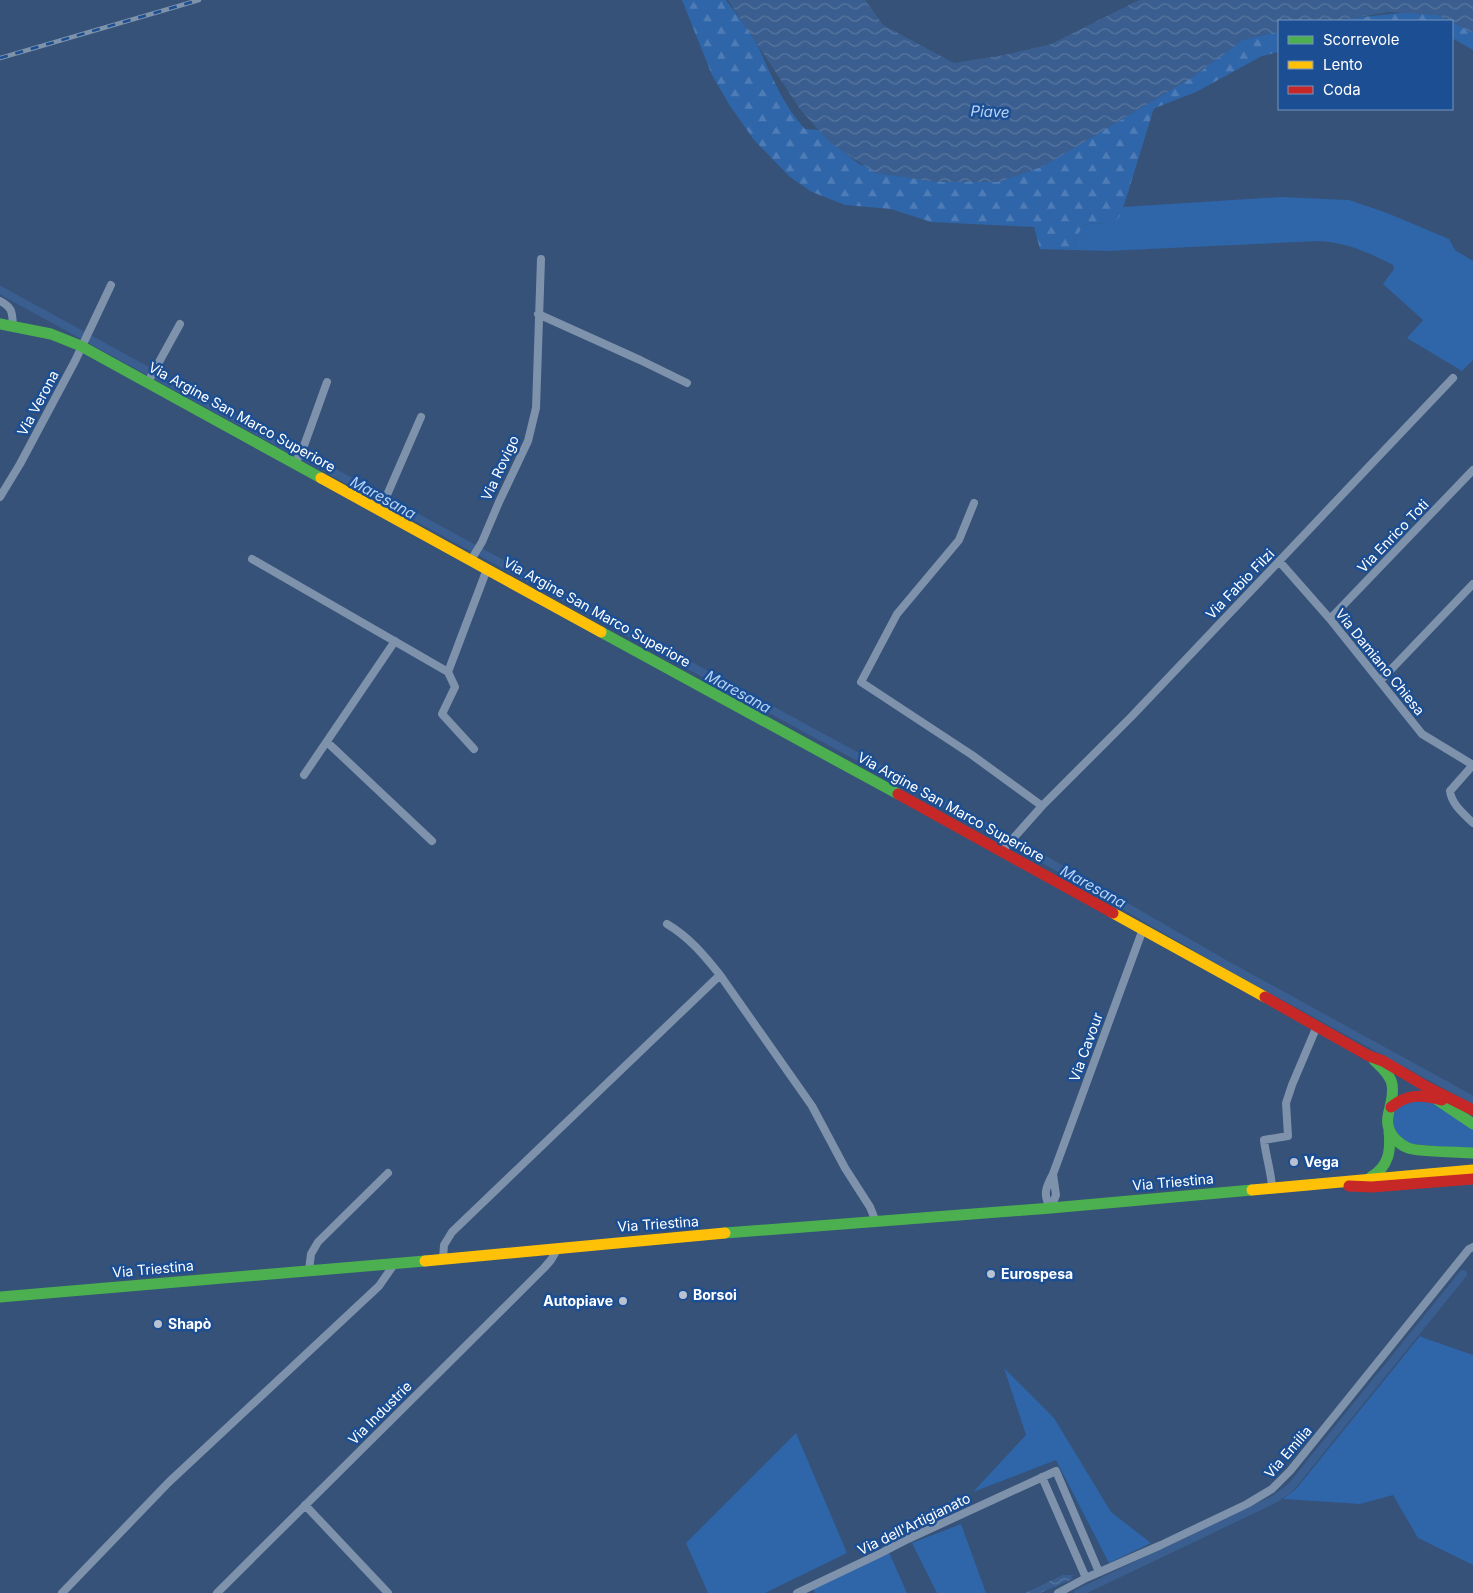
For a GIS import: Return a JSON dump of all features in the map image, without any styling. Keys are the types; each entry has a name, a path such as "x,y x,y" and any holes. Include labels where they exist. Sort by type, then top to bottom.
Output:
{"street":[{"name":"Via Rovigo","path":"473,558 528,441 536,408 540,258"},
{"name":"Via Verona","path":"0,497 20,464 75,361 111,285"},
{"path":"0,301 9,306 12,313 13,326"},
{"path":"538,314 687,383"},
{"name":"Via Argine San Marco Superiore","path":"0,324 50,334 82,344 473,558 487,569 1003,850 1369,1056"},
{"path":"149,380 180,324"},
{"name":"Via Fabio Filzi","path":"1003,850 1042,806 1106,742 1453,378"},
{"path":"296,462 305,443 327,382"},
{"path":"381,509 421,417"},
{"name":"Via Enrico Toti","path":"1330,620 1473,470"},
{"path":"974,503 959,540 897,614 861,682 972,755 1042,806"},
{"path":"252,559 448,672 455,687 442,714 474,750"},
{"name":"Via Damiano Chiesa","path":"1279,561 1330,620 1422,734 1473,765"},
{"path":"448,672 487,569"},
{"path":"1380,681 1473,584"},
{"path":"304,775 395,641"},
{"path":"327,742 432,841"},
{"path":"1473,765 1450,791 1451,798 1457,807 1473,823"},
{"path":"667,924 681,932 720,975 812,1106 845,1168 870,1207 876,1222"},
{"name":"Via Cavour","path":"1051,1208 1056,1195 1053,1174 1143,929"},
{"path":"443,1259 444,1245 459,1225 720,975"},
{"path":"1272,1187 1271,1170 1266,1159 1264,1140 1288,1136 1286,1103 1317,1026"},
{"path":"1369,1056 1383,1061 1473,1124"},
{"path":"1369,1056 1388,1074 1394,1091 1387,1120 1390,1141 1388,1160 1382,1170 1369,1178"},
{"path":"1391,1107 1404,1097 1421,1095 1434,1096 1473,1110"},
{"path":"1434,1096 1473,1114"},
{"path":"1388,1130 1399,1143 1409,1149 1473,1153"},
{"name":"Via Triestina","path":"0,1297 558,1248 1051,1208 1473,1170"},
{"path":"309,1270 311,1254 318,1242 388,1173"},
{"path":"1307,1184 1372,1187 1473,1179"},
{"name":"Via Emilia","path":"1067,1589 1086,1578 1238,1508 1272,1489 1290,1471 1468,1249 1473,1247"},
{"name":"Via Industrie","path":"217,1593 544,1268 558,1248"},
{"path":"62,1593 169,1482 379,1286 395,1263"},
{"path":"1086,1578 1042,1477 1056,1471 1099,1572"},
{"name":"Via dell'Artigianato","path":"796,1593 1042,1477"},
{"path":"305,1505 388,1593"}],"green space":[{"path":"682,0 726,0 759,48 784,100 805,129 820,130 834,139 845,153 859,164 879,171 1219,41 1278,27 1278,52 1262,56 1196,92 1155,108 1120,216 1113,224 1085,225 1079,232 1073,250 1040,249 1034,227 931,222 891,209 845,205 812,192 790,177 754,140 730,106 712,75"},
{"path":"1417,12 1442,14 1473,27 1473,50 1453,39 1453,20 1334,20"},
{"path":"1281,197 1349,200 1387,213 1449,239 1455,250 1473,261 1473,360 1462,371 1407,338 1423,320 1383,284 1394,269 1393,265 1348,246 1319,241 1107,251 1073,250 1079,232 1085,225 1113,224 1122,207"},
{"path":"1416,1098 1435,1103 1473,1128 1473,1150 1404,1143 1394,1128 1393,1116 1399,1104"},
{"path":"1420,1336 1473,1355 1473,1565 1418,1538 1393,1495 1360,1504 1283,1499 1296,1489"},
{"path":"1004,1368 1054,1418 1111,1512 1151,1543 1109,1563 1056,1460 973,1492 1026,1435"},
{"path":"796,1433 847,1553 765,1593 708,1593 686,1543"},
{"path":"961,1524 986,1593 937,1593 912,1543"},
{"path":"888,1550 907,1593 815,1593 813,1589"}],"water":[{"name":"Piave","path":"728,0 865,0 883,25 954,63 1004,55 1051,44 1139,0 1473,0 1473,33 1453,23 1453,20 1447,20 1437,15 1389,12 1342,20 1278,20 1278,32 1243,40 1193,77 1044,166 999,182 937,182 875,173 829,142 800,109"},
{"path":"1063,1575 1074,1575 1071,1577 1073,1579 1040,1593 1025,1593"}],"waterway":[{"name":"Maresana","path":"0,290 1002,835 1225,964 1473,1100"},
{"path":"1078,1593 1275,1499 1291,1487 1463,1274"}],"railway":[{"path":"0,58 199,0"}],"traffic: fast":[{"path":"0,324 51,334 81,346 321,478"},
{"path":"601,632 898,794"},
{"path":"1374,1060 1391,1080 1393,1092 1388,1125 1390,1132 1397,1140 1404,1146 1413,1149 1473,1153"},
{"path":"1436,1099 1473,1124"},
{"path":"1371,1177 1382,1168 1388,1157 1390,1145 1389,1131"},
{"path":"725,1233 1051,1208 1252,1190"},
{"path":"0,1297 425,1261"}],"traffic: slow":[{"path":"321,478 601,632"},
{"path":"1113,913 1265,997"},
{"path":"1252,1190 1473,1170"},
{"path":"425,1261 725,1233"}],"traffic: jam":[{"path":"898,794 1113,913"},
{"path":"1265,997 1369,1056 1383,1061 1427,1087 1473,1110"},
{"path":"1391,1107 1409,1097 1415,1096 1442,1100"},
{"path":"1349,1186 1372,1187 1473,1179"}],"place":[{"name":"Vega","path":"1294,1162"},
{"name":"Eurospesa","path":"991,1274"},
{"name":"Borsoi","path":"683,1295"},
{"name":"Autopiave","path":"623,1301"},
{"name":"Shapò","path":"158,1324"}]}
